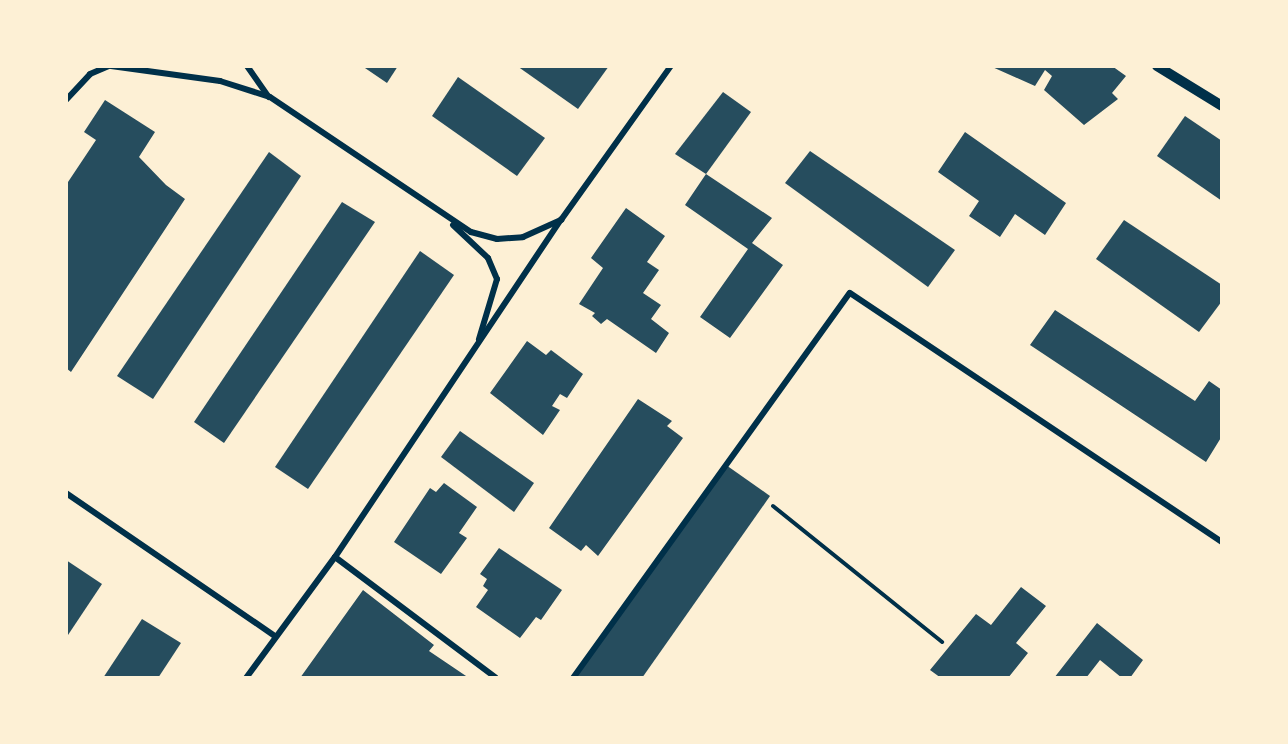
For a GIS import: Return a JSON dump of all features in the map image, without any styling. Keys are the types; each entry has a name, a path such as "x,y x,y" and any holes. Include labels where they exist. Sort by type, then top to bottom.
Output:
{"street":[{"path":"66,100 95,66"},
{"path":"90,74 110,66 220,81 270,97 448,219 471,232 497,239 523,237 561,220"},
{"path":"247,66 270,97"},
{"path":"246,678 335,557 561,220 671,66"},
{"path":"1157,66 1222,106"},
{"path":"448,219 488,258 497,279 477,345"},
{"path":"573,678 850,293 1222,542"},
{"path":"66,493 275,636"},
{"path":"335,557 496,678"}],"path":[{"path":"773,506 942,642"}],"building":[{"path":"362,66 398,66 387,83"},
{"path":"517,66 609,66 578,109"},
{"path":"990,66 1112,66 1126,76 1112,93 1118,99 1084,125 1044,90 1052,76 1045,70 1035,86"},
{"path":"458,77 545,138 517,176 432,116"},
{"path":"723,92 751,112 706,174 675,154"},
{"path":"105,100 155,132 139,157 166,185 185,199 71,372 66,368 66,185 96,140 84,132"},
{"path":"1185,116 1222,141 1222,201 1157,156"},
{"path":"965,132 1066,203 1045,235 1015,214 1000,237 969,216 979,201 938,172"},
{"path":"810,151 955,250 928,287 785,183"},
{"path":"269,152 301,176 153,399 117,376"},
{"path":"706,174 772,218 752,243 783,265 730,338 700,317 748,249 685,205"},
{"path":"342,202 375,222 224,443 194,422"},
{"path":"626,208 665,236 647,262 659,270 643,293 661,305 651,319 669,333 656,353 607,319 601,324 592,316 595,313 579,304 603,268 591,258"},
{"path":"1124,220 1222,285 1222,301 1199,332 1096,259"},
{"path":"420,251 454,275 308,489 275,467"},
{"path":"1055,310 1195,401 1209,381 1222,390 1222,436 1206,462 1030,345"},
{"path":"527,341 546,355 551,350 583,374 567,398 560,394 552,406 560,410 543,435 490,393"},
{"path":"638,399 672,421 667,426 683,438 598,556 586,545 581,551 549,528"},
{"path":"460,431 534,483 514,512 441,457"},
{"path":"726,465 770,496 642,678 573,678"},
{"path":"444,483 477,507 459,533 467,538 441,574 394,542 430,488 436,492"},
{"path":"499,548 562,590 541,620 536,617 520,638 476,607 488,590 483,586 487,579 480,574"},
{"path":"66,560 102,584 66,638"},
{"path":"1021,587 1046,606 1016,643 1028,653 1008,678 941,678 930,670 976,614 991,625"},
{"path":"363,590 434,645 429,651 469,678 300,678"},
{"path":"142,619 181,643 158,678 103,678"},
{"path":"1097,623 1143,660 1130,678 1122,678 1100,660 1086,678 1054,678"}]}
